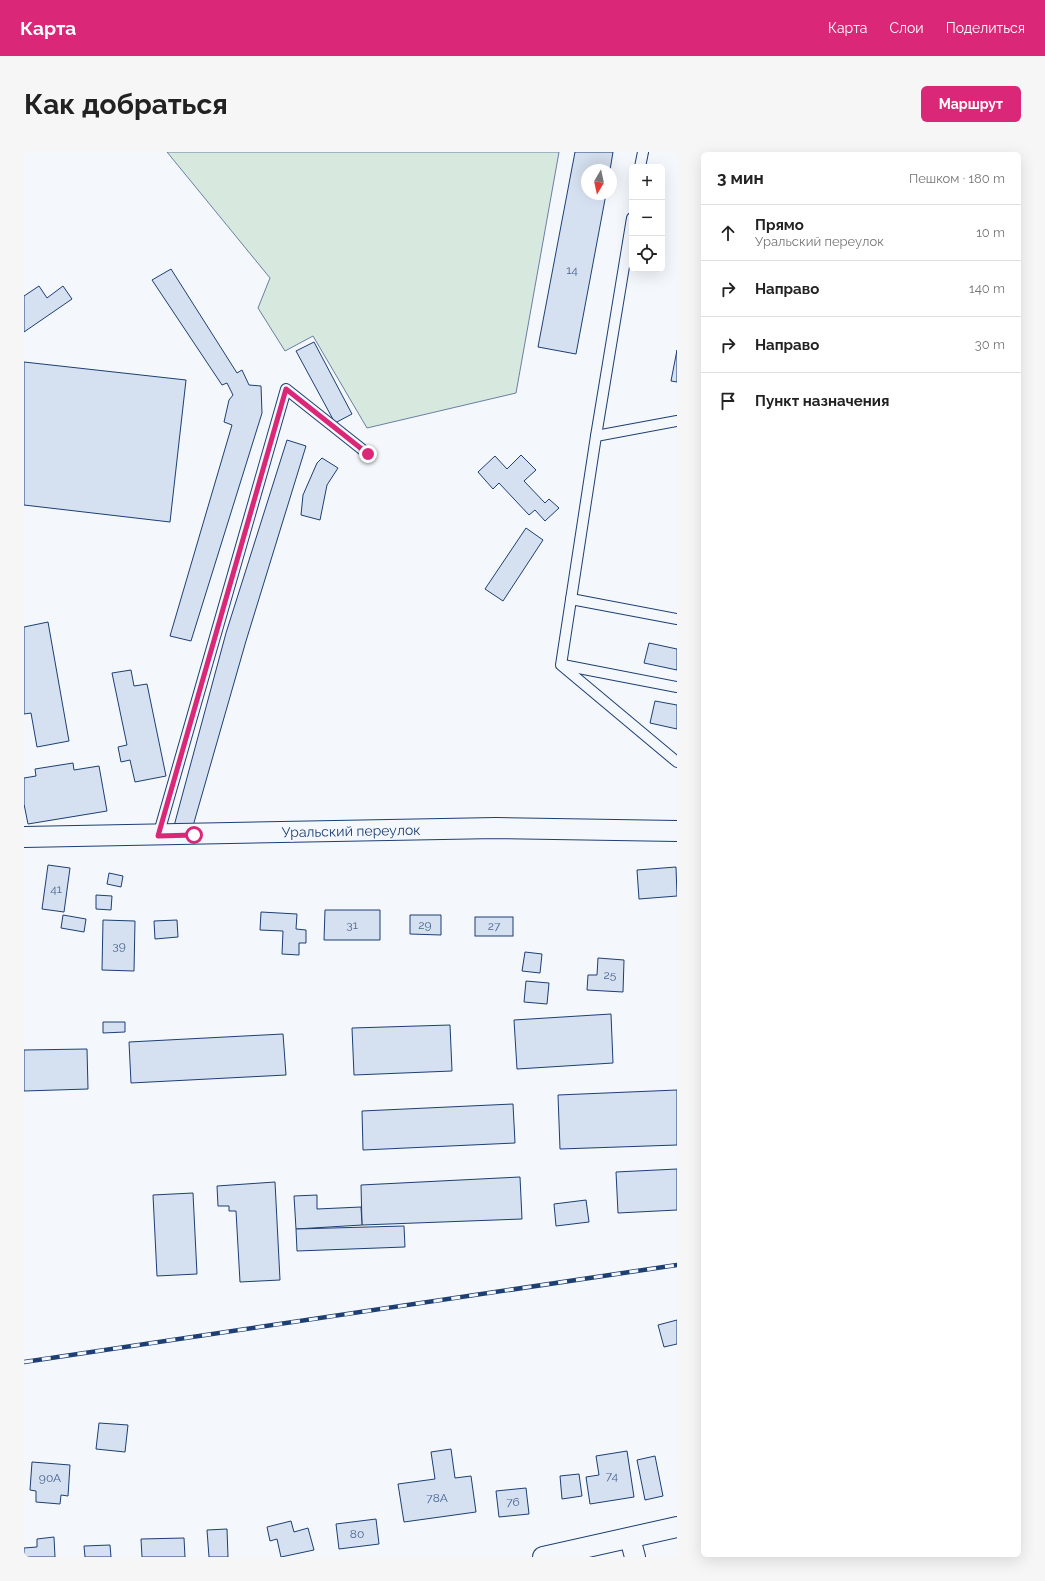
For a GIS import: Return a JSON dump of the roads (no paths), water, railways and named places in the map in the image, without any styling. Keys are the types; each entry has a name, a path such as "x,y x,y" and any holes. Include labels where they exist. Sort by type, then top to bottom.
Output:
{"street":[{"name":"Уральский переулок","path":"24,837 158,836 496,828 677,831"},
{"path":"543,1557 677,1527"},
{"path":"630,1538 635,1557"}],"lane":[{"path":"641,164 643,152"},
{"path":"561,665 596,436 629,236"},
{"path":"158,836 286,389 368,454"},
{"path":"596,436 677,421"},
{"path":"571,599 677,619"},
{"path":"561,665 677,687"},
{"path":"561,665 677,762"}],"railway":[{"path":"24,1362 677,1265"}]}
